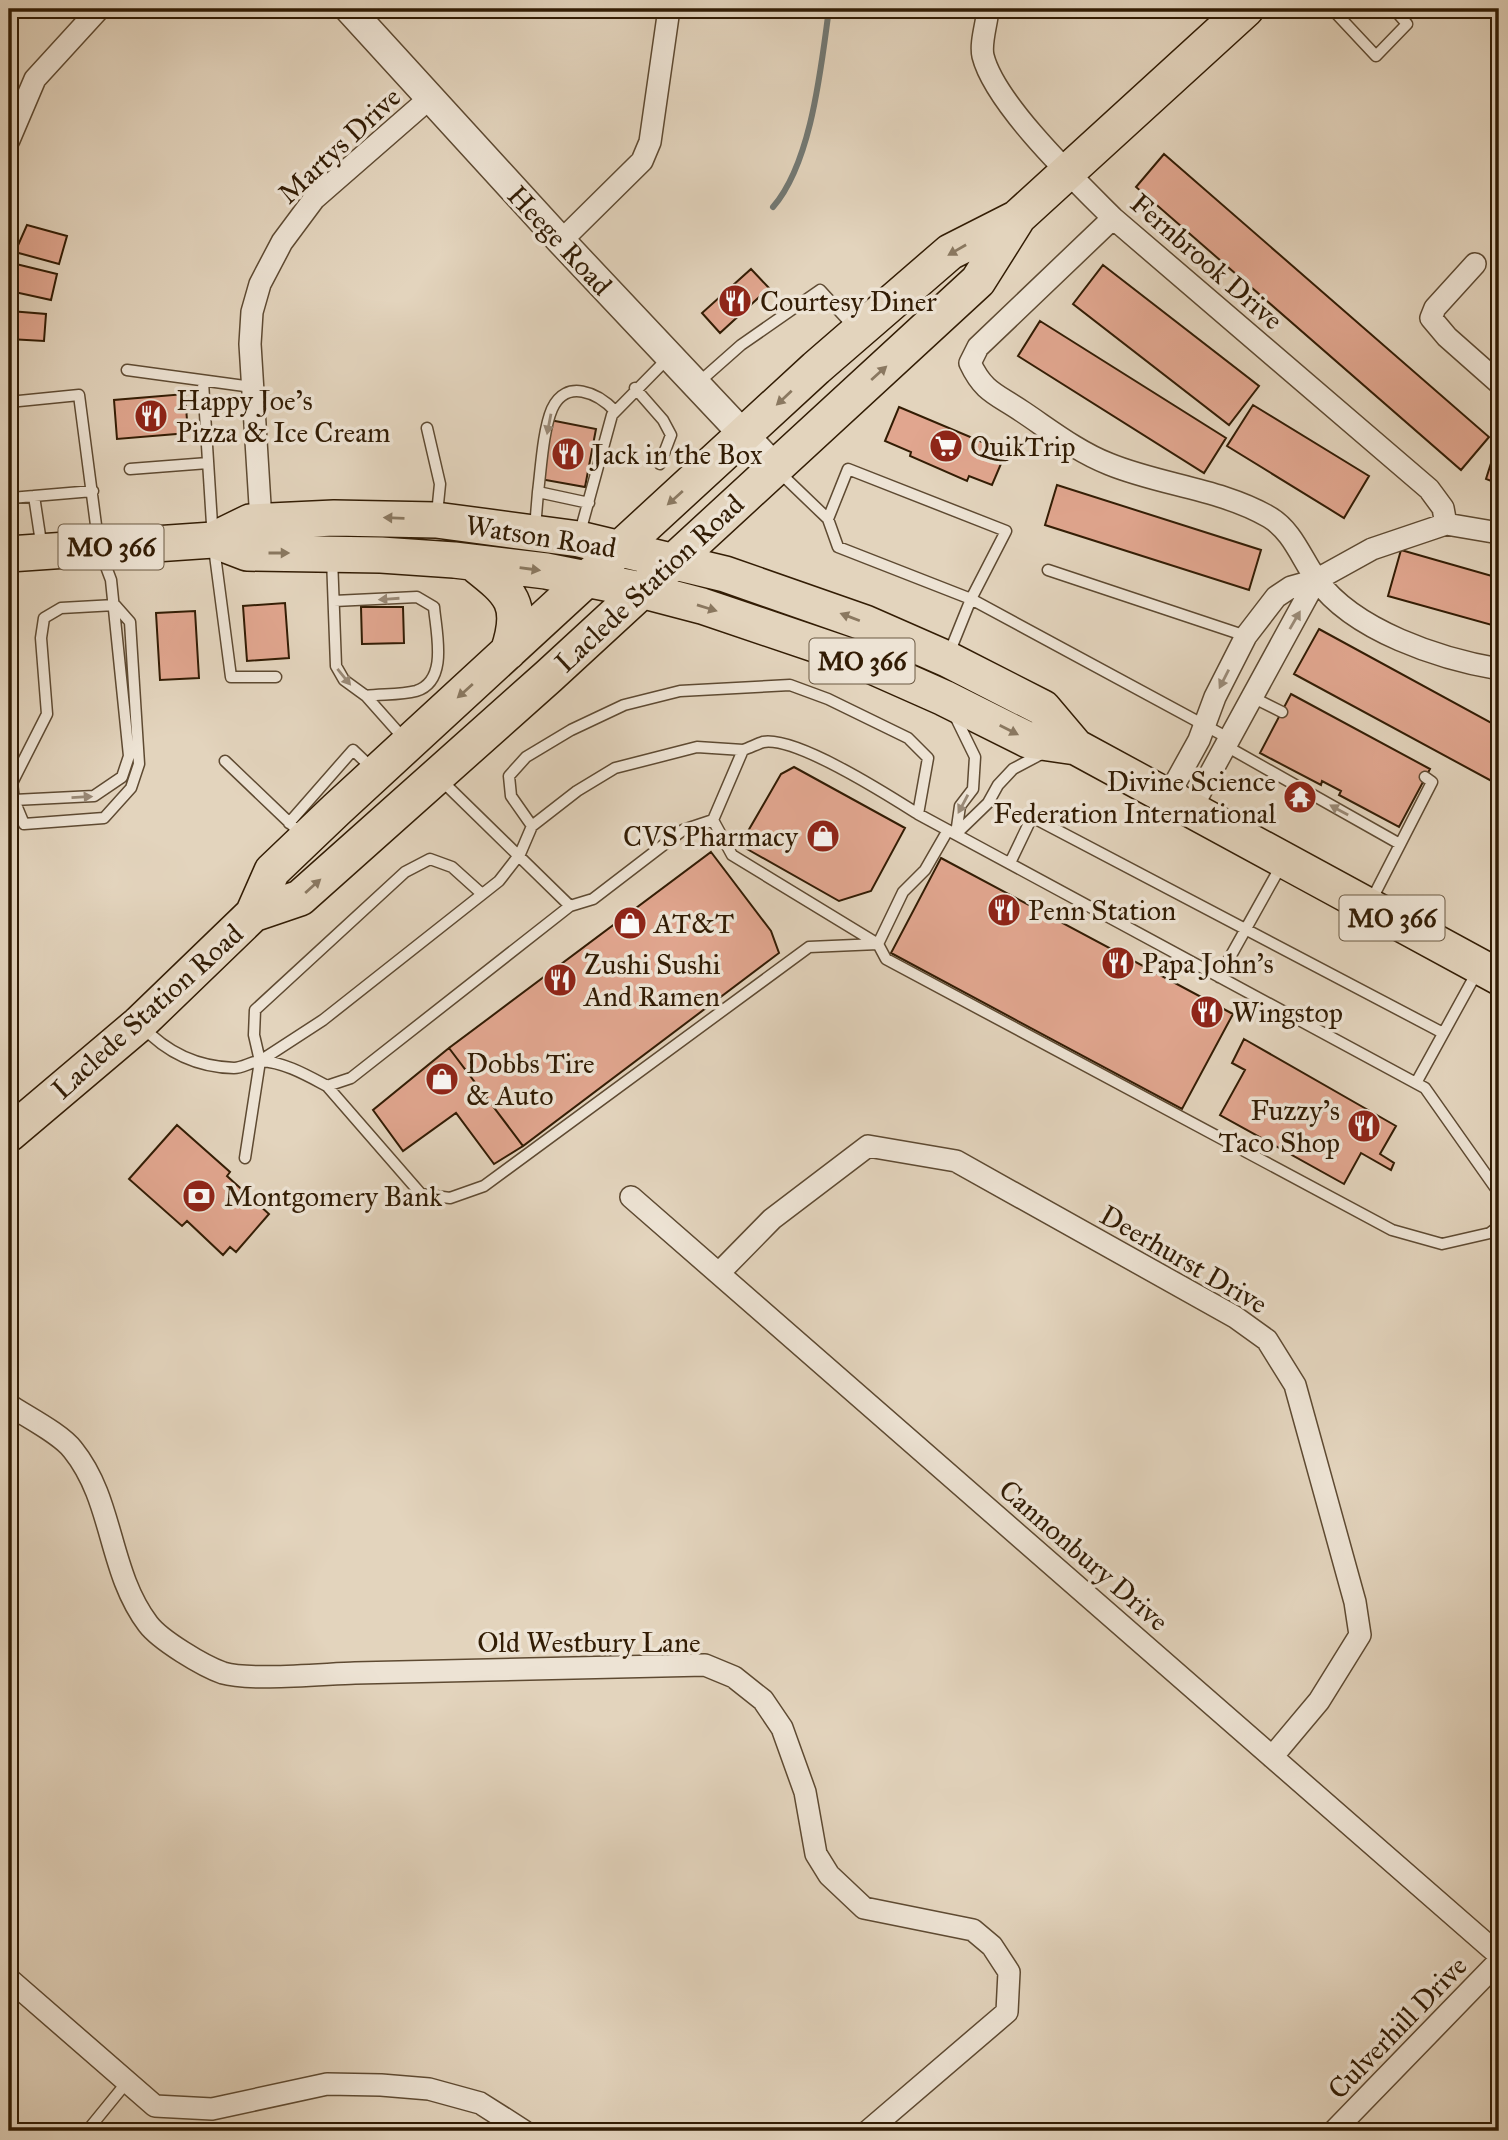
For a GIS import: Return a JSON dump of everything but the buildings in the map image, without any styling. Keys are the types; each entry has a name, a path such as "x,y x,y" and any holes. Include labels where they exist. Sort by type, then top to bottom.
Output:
{"main road":[{"name":"Laclede Station Road","path":"9,1134 139,1024 253,914 272,872 297,831 376,772 858,332 950,253 1017,218 1246,9"},
{"name":"Laclede Station Road","path":"253,914 300,898 675,560 978,281 1017,218"},
{"name":"Watson Road","path":"26,553 213,540 250,522 345,517 436,520 535,531 579,539 675,560 817,605 947,659 1043,708 1069,746"},
{"name":"Watson Road","path":"213,540 247,553 332,553 472,562 587,579 702,606 811,642 944,698 1028,740 1069,746 1180,802 1490,972"},
{"path":"472,562 494,579 513,600 517,612 516,629 508,652"}],"street":[{"path":"9,140 35,79 100,9"},
{"name":"Heege Road","path":"349,9 561,242 775,468"},
{"path":"561,242 642,161 650,142 669,9"},
{"name":"Fernbrook Drive","path":"989,9 982,54 995,88 1068,173 1113,218 1429,489 1443,508 1446,524"},
{"name":"Martys Drive","path":"261,521 252,387 252,312 260,284 282,242 314,200 431,97"},
{"path":"1113,218 978,347 970,363 981,385 1067,442 1108,464 1233,502 1271,518 1289,536 1317,580 1350,614 1405,640 1458,660 1499,669"},
{"path":"1475,264 1435,308 1431,318 1447,337 1499,383"},
{"path":"1180,802 1205,725 1246,636 1276,597 1291,587 1317,580 1372,549 1446,524 1499,533"},
{"path":"1180,802 1228,743 1317,580"},
{"name":"Deerhurst Drive","path":"719,1273 772,1219 868,1146 956,1161 1235,1317 1268,1340 1295,1385 1355,1602 1360,1635 1319,1701 1272,1757"},
{"name":"Cannonbury Drive","path":"631,1196 1499,1955"},
{"name":"Old Westbury Lane","path":"9,1405 71,1447 84,1465 101,1499 110,1542 123,1578 149,1626 182,1653 223,1673 273,1675 705,1665 734,1677 763,1700 782,1728 805,1792 816,1854 829,1875 864,1908 973,1930 992,1946 1009,1972 1007,2012 867,2131"},
{"name":"Culverhill Drive","path":"1334,2131 1499,1961"},
{"path":"11,1984 155,2106 212,2109 327,2084 381,2085 429,2090 480,2103 524,2131"}],"lane":[{"path":"1332,9 1376,55 1407,24 1394,9"},
{"path":"696,385 741,345 820,290 858,332"},
{"path":"579,539 615,411 635,388 669,357"},
{"path":"127,370 252,387"},
{"path":"202,382 213,540 231,677 276,677"},
{"path":"635,388 663,420 671,435 660,464"},
{"path":"535,531 538,492 552,410 562,397 579,390 591,391 615,411"},
{"path":"9,401 79,395 99,548 111,580 115,606 129,756 122,778 94,796 14,800"},
{"path":"427,428 440,484 436,520"},
{"path":"130,469 208,463"},
{"path":"775,468 828,519 838,547 971,599 1205,725 1228,743 1398,843"},
{"path":"828,519 848,469 1006,531 971,599 947,659"},
{"path":"9,480 11,498 93,491"},
{"path":"538,492 589,503"},
{"path":"26,553 34,496"},
{"path":"332,553 336,666 344,680 366,696 408,743"},
{"path":"1048,570 1246,636"},
{"path":"334,601 417,597 434,607 438,665 432,678 417,691 366,696"},
{"path":"115,606 130,622 139,764 131,788 104,818 24,824 14,800 12,783 47,714 41,638 44,618 61,608 115,606"},
{"path":"532,826 511,796 509,776 526,757 571,730 624,705 680,691 790,685 828,699 908,738 928,758 918,814"},
{"path":"1252,697 1282,712"},
{"path":"944,698 975,757 973,789 960,806 952,832"},
{"path":"139,1024 163,1048 202,1063 236,1068 260,1061 323,1020 499,881 520,854 532,826 577,791 615,768 697,747 743,750 765,742 800,749 871,785 918,814 1425,1088 1499,1193"},
{"path":"878,944 903,892 925,870 952,832 988,803 998,785 1013,769 1069,746"},
{"path":"327,1086 351,1078 570,906 593,899 683,830 713,820 743,750"},
{"path":"225,761 297,831"},
{"path":"437,776 520,854 570,906"},
{"path":"1369,905 1398,843 1432,782 1425,778"},
{"path":"1010,863 1032,817 1443,1033"},
{"path":"713,820 732,855 878,944 886,959 1392,1230 1441,1244 1490,1233 1499,1226"},
{"path":"245,1158 260,1061 254,1035 255,1010 405,872 430,859 453,867 482,894"},
{"path":"1219,977 1285,859"},
{"path":"260,1061 300,1072 327,1086 421,1194 450,1198 484,1186 809,947 878,944"},
{"path":"1416,1083 1443,1033 1490,972"},
{"path":"87,2131 127,2082"}],"waterway":[{"path":"773,207 786,188 806,140 818,85 829,9"}],"place":[{"name":"Courtesy Diner","path":"735,301"},
{"name":"Happy Joe’s Pizza & Ice Cream","path":"151,416"},
{"name":"QuikTrip","path":"946,446"},
{"name":"Jack in the Box","path":"568,454"},
{"name":"Divine Science Federation International","path":"1300,797"},
{"name":"CVS Pharmacy","path":"823,836"},
{"name":"Penn Station","path":"1004,910"},
{"name":"AT&T","path":"630,923"},
{"name":"Papa John's","path":"1118,963"},
{"name":"Zushi Sushi And Ramen","path":"560,980"},
{"name":"Wingstop","path":"1207,1012"},
{"name":"Dobbs Tire & Auto","path":"442,1079"},
{"name":"Fuzzy's Taco Shop","path":"1364,1126"},
{"name":"Montgomery Bank","path":"199,1196"}]}
